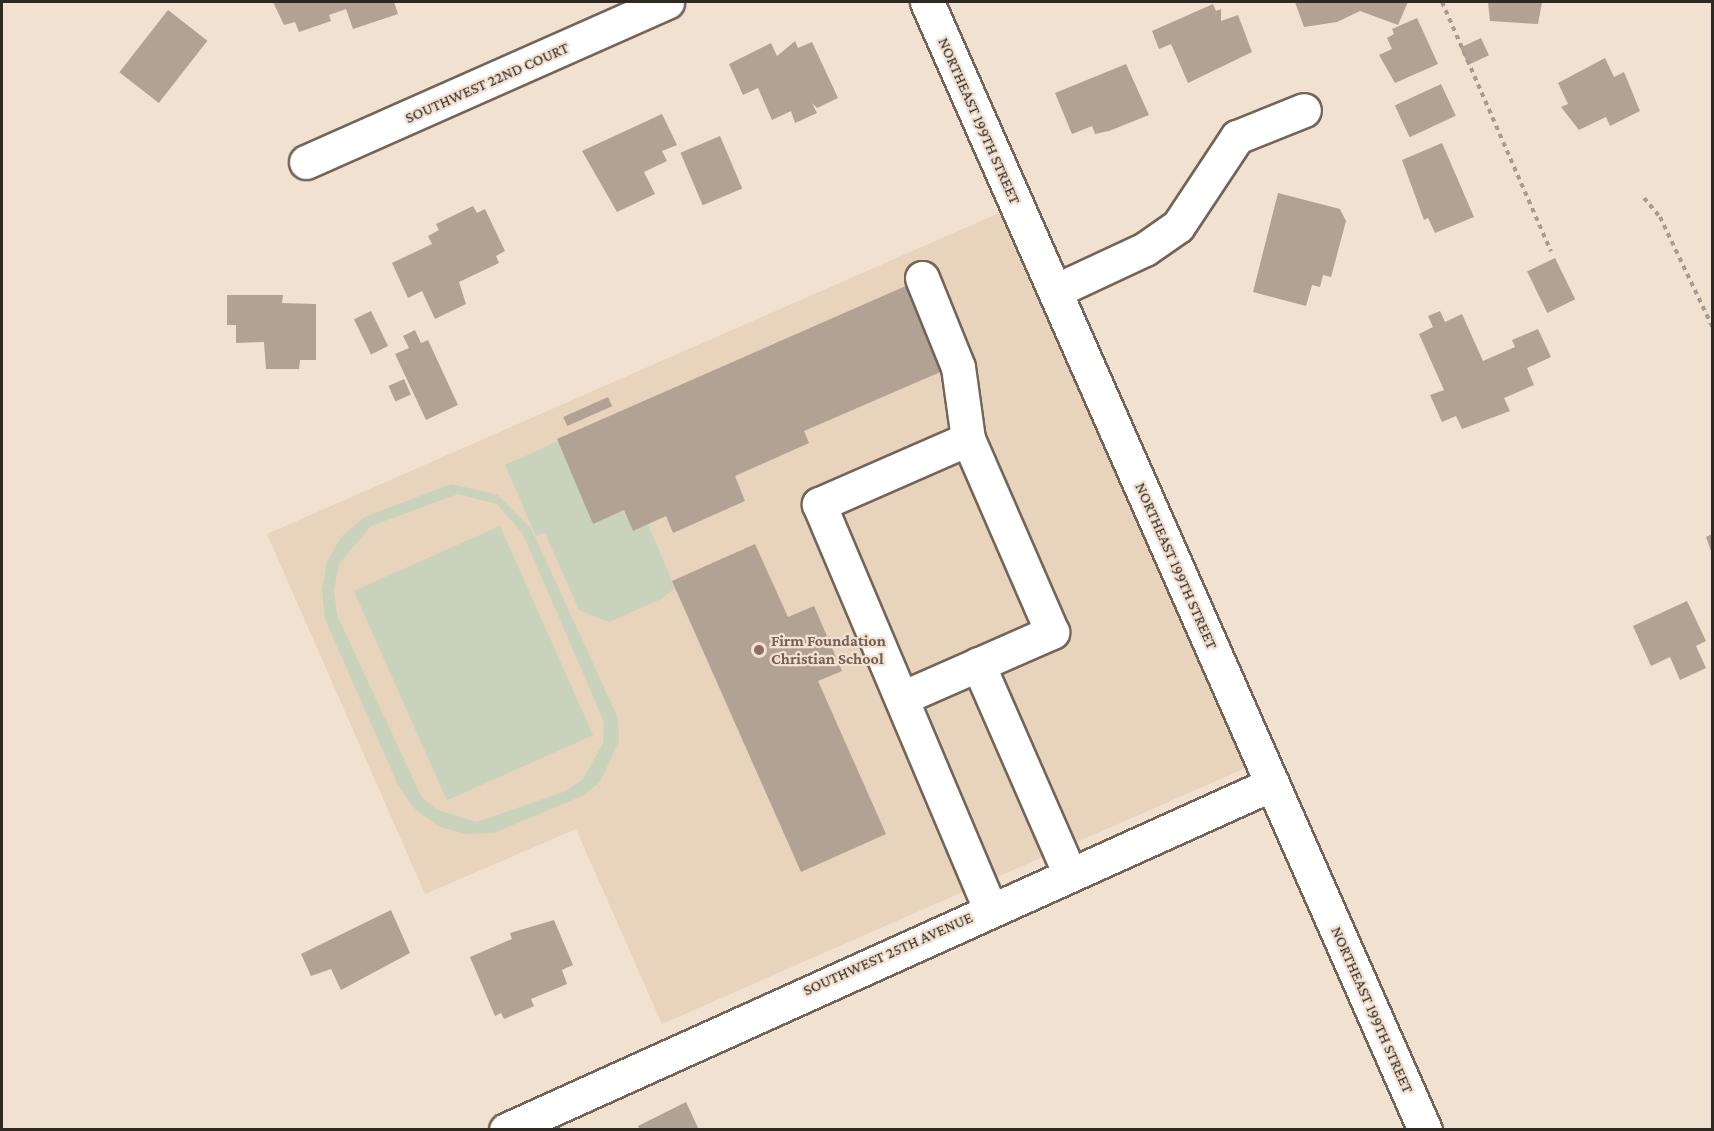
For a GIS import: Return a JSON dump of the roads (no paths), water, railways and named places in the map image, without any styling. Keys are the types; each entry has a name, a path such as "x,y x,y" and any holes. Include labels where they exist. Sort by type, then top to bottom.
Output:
{"street":[{"name":"SOUTHWEST 22ND COURT","path":"306,162 667,2"},
{"name":"NORTHEAST 199TH STREET","path":"927,2 1425,1130"},
{"path":"1055,291 1146,249 1178,226 1237,137 1304,110"},
{"path":"904,697 1052,632 968,439 958,367 922,278"},
{"path":"968,439 819,504 904,697 907,721 990,908"},
{"path":"978,664 1069,872"},
{"name":"SOUTHWEST 25TH AVENUE","path":"506,1130 1069,872 1272,784"}],"place":[{"name":"Firm Foundation Christian School","path":"759,650"}]}
